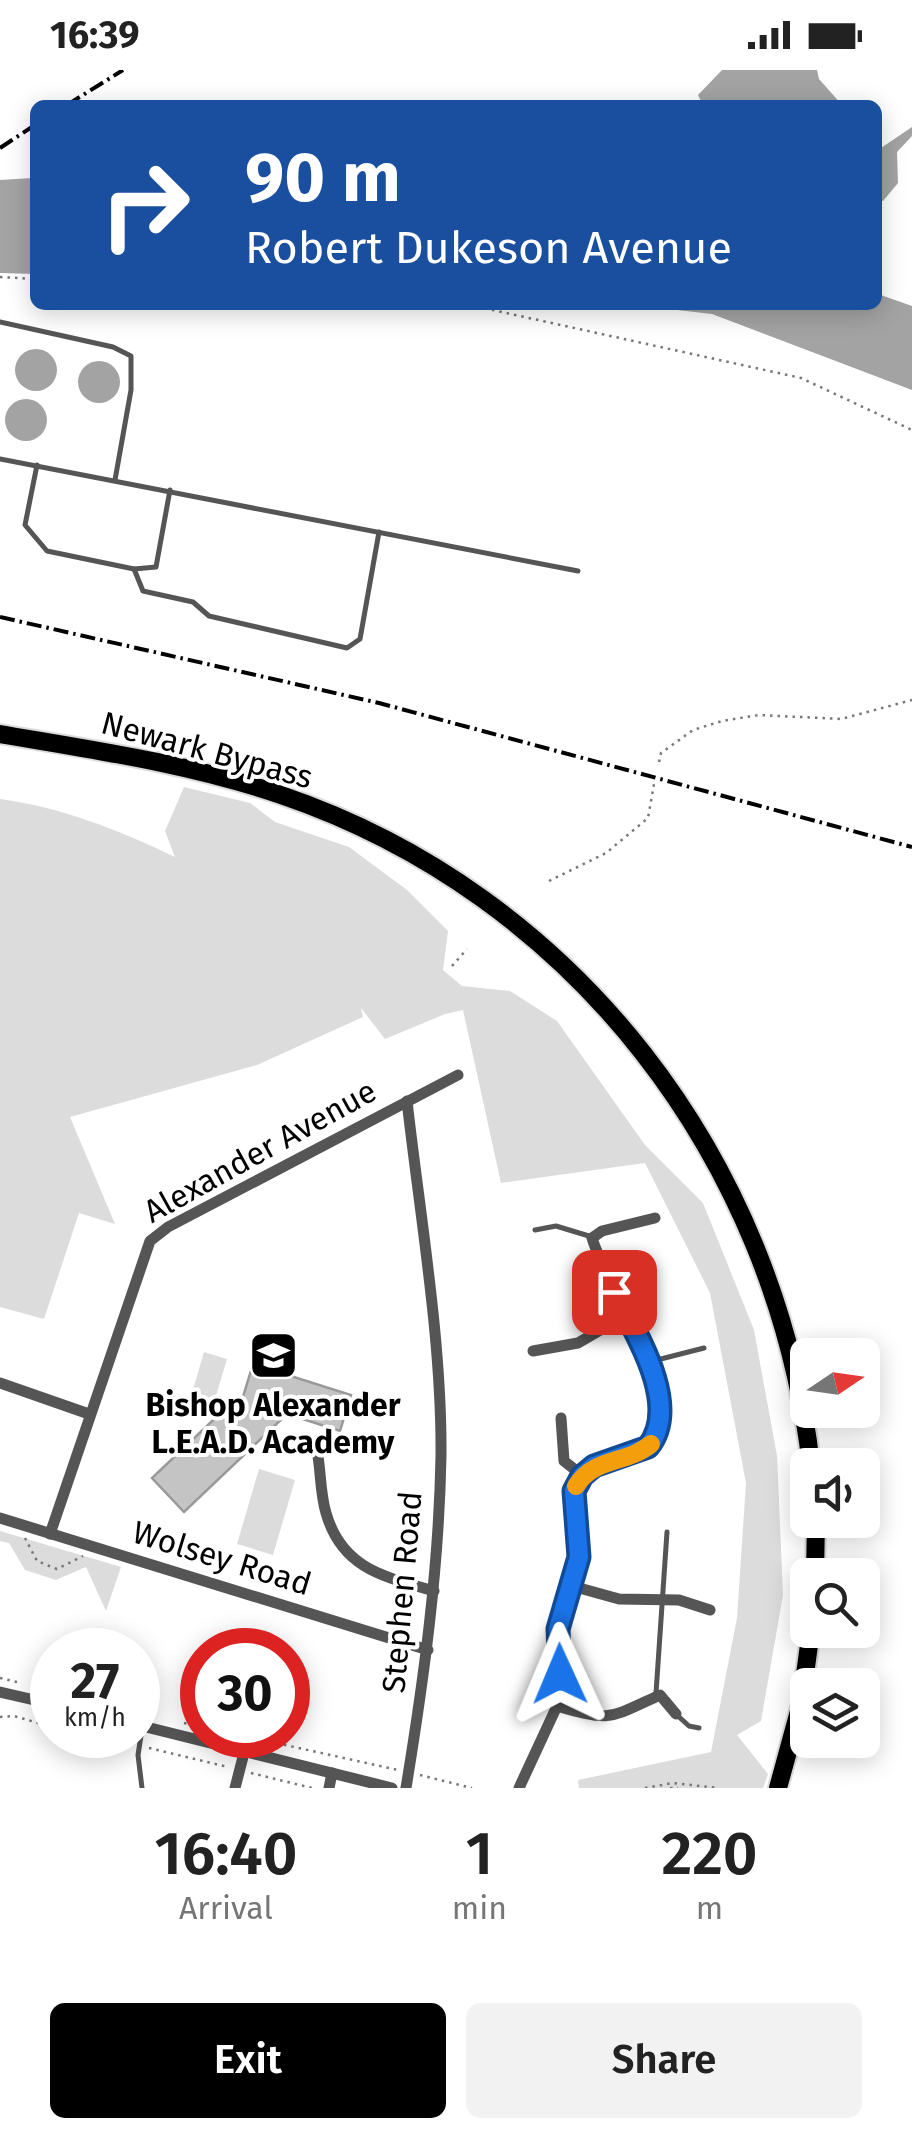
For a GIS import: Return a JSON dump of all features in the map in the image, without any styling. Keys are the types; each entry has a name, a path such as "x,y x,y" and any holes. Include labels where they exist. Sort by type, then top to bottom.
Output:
{"highway":[{"name":"Newark Bypass","path":"0,734 196,772 281,795 349,822 408,852 497,909 544,947 591,992 642,1051 677,1097 729,1185 776,1298 795,1364 808,1448"},
{"path":"778,1788 801,1704 809,1648"}],"street":[{"name":"Alexander Avenue","path":"50,1534 150,1240 458,1075"},
{"name":"Stephen Road","path":"406,1788 428,1650 441,1455 407,1101"},
{"path":"518,1788 557,1706 558,1629 580,1543 574,1491 582,1476 594,1466 642,1451 652,1442 661,1413 648,1362 602,1268 592,1238 602,1231 655,1218"},
{"path":"533,1351 578,1342 626,1315"},
{"path":"0,1382 89,1414"},
{"path":"561,1418 564,1462 582,1476"},
{"path":"317,1450 326,1514 341,1544 375,1574 434,1591"},
{"name":"Wolsey Road","path":"0,1518 428,1650"},
{"path":"572,1586 619,1599 679,1600 710,1610"},
{"path":"0,1692 30,1699"},
{"path":"557,1706 590,1716 608,1716 625,1714 658,1696 676,1714"},
{"path":"235,1788 243,1758"},
{"path":"266,1758 392,1788"},
{"path":"329,1788 332,1773"}],"lane":[{"path":"0,322 112,346 132,356 131,390 116,480"},
{"path":"0,458 578,571"},
{"path":"36,466 25,525 47,551 134,569 156,567 170,490"},
{"path":"134,569 143,590 194,602 208,616 347,648 360,640 380,532"},
{"path":"535,1230 556,1226 592,1238"},
{"path":"648,1362 704,1348"},
{"path":"658,1696 667,1532"},
{"path":"676,1714 689,1726 699,1728"},
{"path":"141,1758 142,1788"}],"path":[{"path":"0,278 30,279"},
{"path":"493,310 801,378 912,430"},
{"path":"659,762 661,753 693,730 722,721 759,715 841,720 912,700"},
{"path":"550,881 606,854 648,818 654,784"},
{"path":"452,966 467,949"},
{"path":"18,1523 37,1560 58,1569 98,1548"},
{"path":"0,1717 30,1721"},
{"path":"310,1750 472,1788"},
{"path":"160,1751 312,1788"},
{"path":"646,1788 673,1783 718,1788"},
{"path":"670,1788 678,1788"}],"shaded area":[{"path":"722,70 817,70 819,79 838,100 700,100 698,95"},
{"path":"912,127 912,136 897,152 898,183 883,201 882,201 882,147"},
{"path":"30,178 30,274 0,273 0,180"},
{"path":"882,295 912,306 912,390 712,314 677,310 882,310"},
{"path":"36,349 51,355 57,370 51,385 36,391 21,385 15,370 21,355"},
{"path":"99,361 114,367 120,382 114,397 99,403 84,397 78,382 84,367"},
{"path":"26,399 41,405 47,420 41,435 26,441 11,435 5,420 11,405"},
{"path":"184,787 250,803 275,822 349,847 407,890 448,931 443,970 462,986 510,991 557,1021 645,1145 703,1203 754,1330 777,1456 783,1595 761,1721 737,1735 768,1774 763,1788 579,1788 578,1780 711,1752 737,1618 746,1483 710,1293 645,1163 501,1183 463,1010 385,1039 361,1008 363,1017 257,1065 70,1117 115,1224 79,1213 44,1319 0,1307 0,799 89,821 175,857 165,831"},
{"path":"204,1352 227,1359 210,1416 187,1410"},
{"path":"259,1469 295,1480 273,1555 237,1544"},
{"path":"0,1531 121,1567 106,1611 86,1567 56,1580 25,1570 9,1543 0,1541"}],"building":[{"path":"253,1364 351,1395 340,1431 287,1414 184,1512 152,1478 229,1405 238,1413"}],"railway":[{"path":"75,100 123,70"},
{"path":"0,148 30,128"},
{"path":"0,617 379,703 912,847"}],"slow traffic":[{"path":"576,1486 594,1466 642,1451 651,1444"}],"place":[{"name":"Bishop Alexander L.E.A.D. Academy","path":"273,1355"}],"route":[{"path":"560,1674 558,1629 579,1557 574,1491 582,1476 594,1466 648,1447 660,1422 660,1402 648,1362 614,1292"}]}
